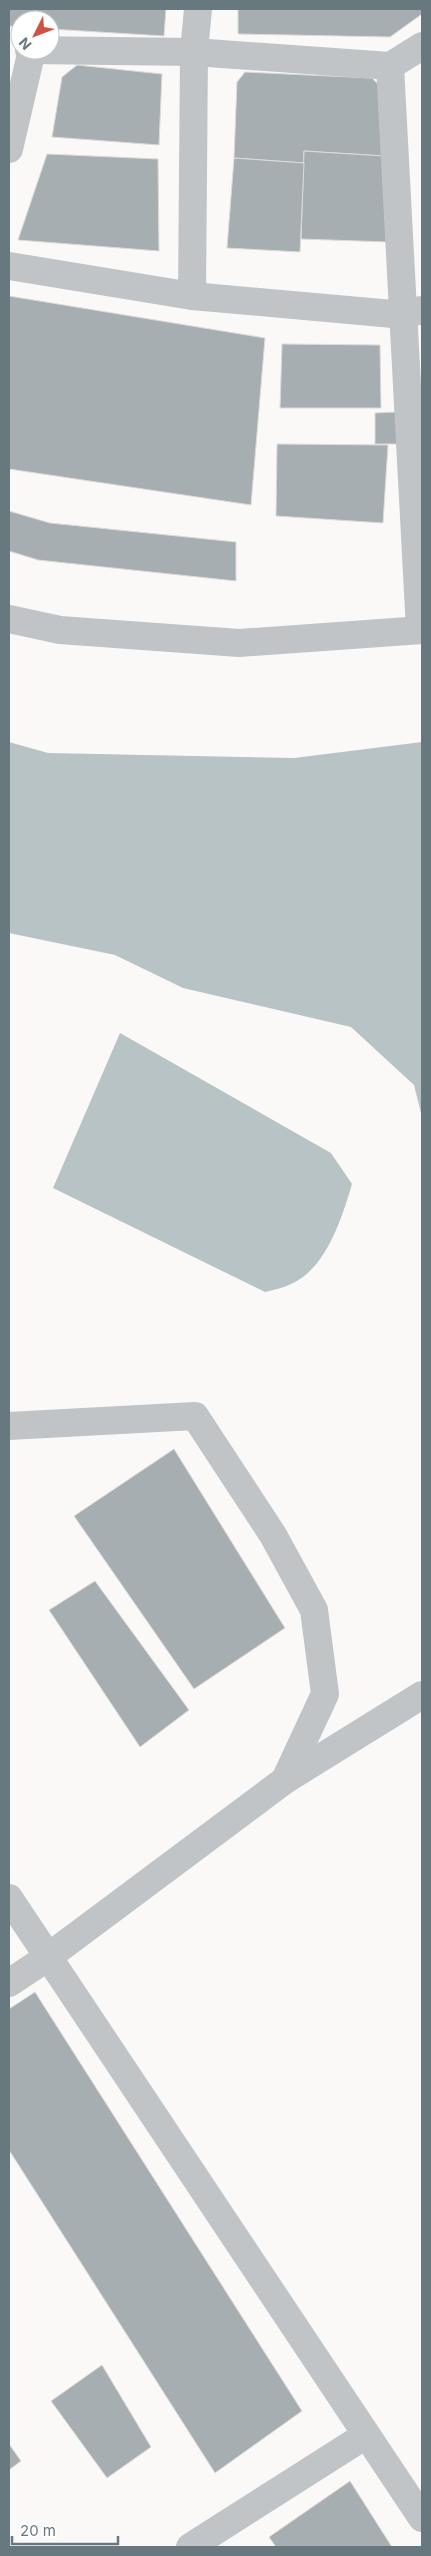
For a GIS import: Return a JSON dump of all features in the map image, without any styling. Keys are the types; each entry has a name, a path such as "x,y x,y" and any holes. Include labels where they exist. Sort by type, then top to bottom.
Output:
{"street":[{"path":"192,296 194,52 198,9"},
{"path":"60,50 194,52 390,66 422,46"},
{"path":"9,149 28,60"},
{"path":"9,619 60,630 239,643 421,630 413,312 390,66"},
{"path":"9,266 192,296 413,312"},
{"path":"9,1426 195,1416 272,1535 314,1610 325,1694 284,1780"},
{"path":"9,1983 48,1957 284,1780 422,1695"},
{"path":"9,1898 422,2518"},
{"path":"190,2547 366,2435"}],"shaded area":[{"path":"9,742 48,753 294,758 422,742 422,1117 414,1085 351,1027 183,988 115,955 9,933"},
{"path":"120,1033 331,1153 352,1184 338,1227 331,1241 314,1267 303,1277 278,1289 265,1292 53,1188"}],"building":[{"path":"9,9 166,9 164,36 60,30 60,10 10,10 9,26"},
{"path":"238,9 422,9 422,14 390,37 238,34"},
{"path":"77,65 162,74 159,145 52,137 62,77"},
{"path":"245,72 372,78 385,92 384,156 304,151 304,163 234,158 237,82"},
{"path":"304,151 384,156 388,242 301,239"},
{"path":"47,154 158,159 159,251 18,240"},
{"path":"234,158 304,163 300,252 227,248"},
{"path":"9,296 265,338 251,505 9,469"},
{"path":"282,344 380,345 381,408 280,408"},
{"path":"396,412 400,444 375,444 375,413"},
{"path":"277,444 388,445 383,523 276,516"},
{"path":"9,511 50,523 236,542 236,581 38,560 9,551"},
{"path":"174,1449 285,1628 194,1689 74,1516"},
{"path":"95,1581 189,1710 140,1747 49,1610"},
{"path":"35,1992 302,2411 215,2473 9,2150 9,2009"},
{"path":"102,2365 151,2447 107,2478 51,2401"},
{"path":"9,2444 21,2461 9,2470"},
{"path":"350,2481 392,2547 276,2547 269,2537"}]}
